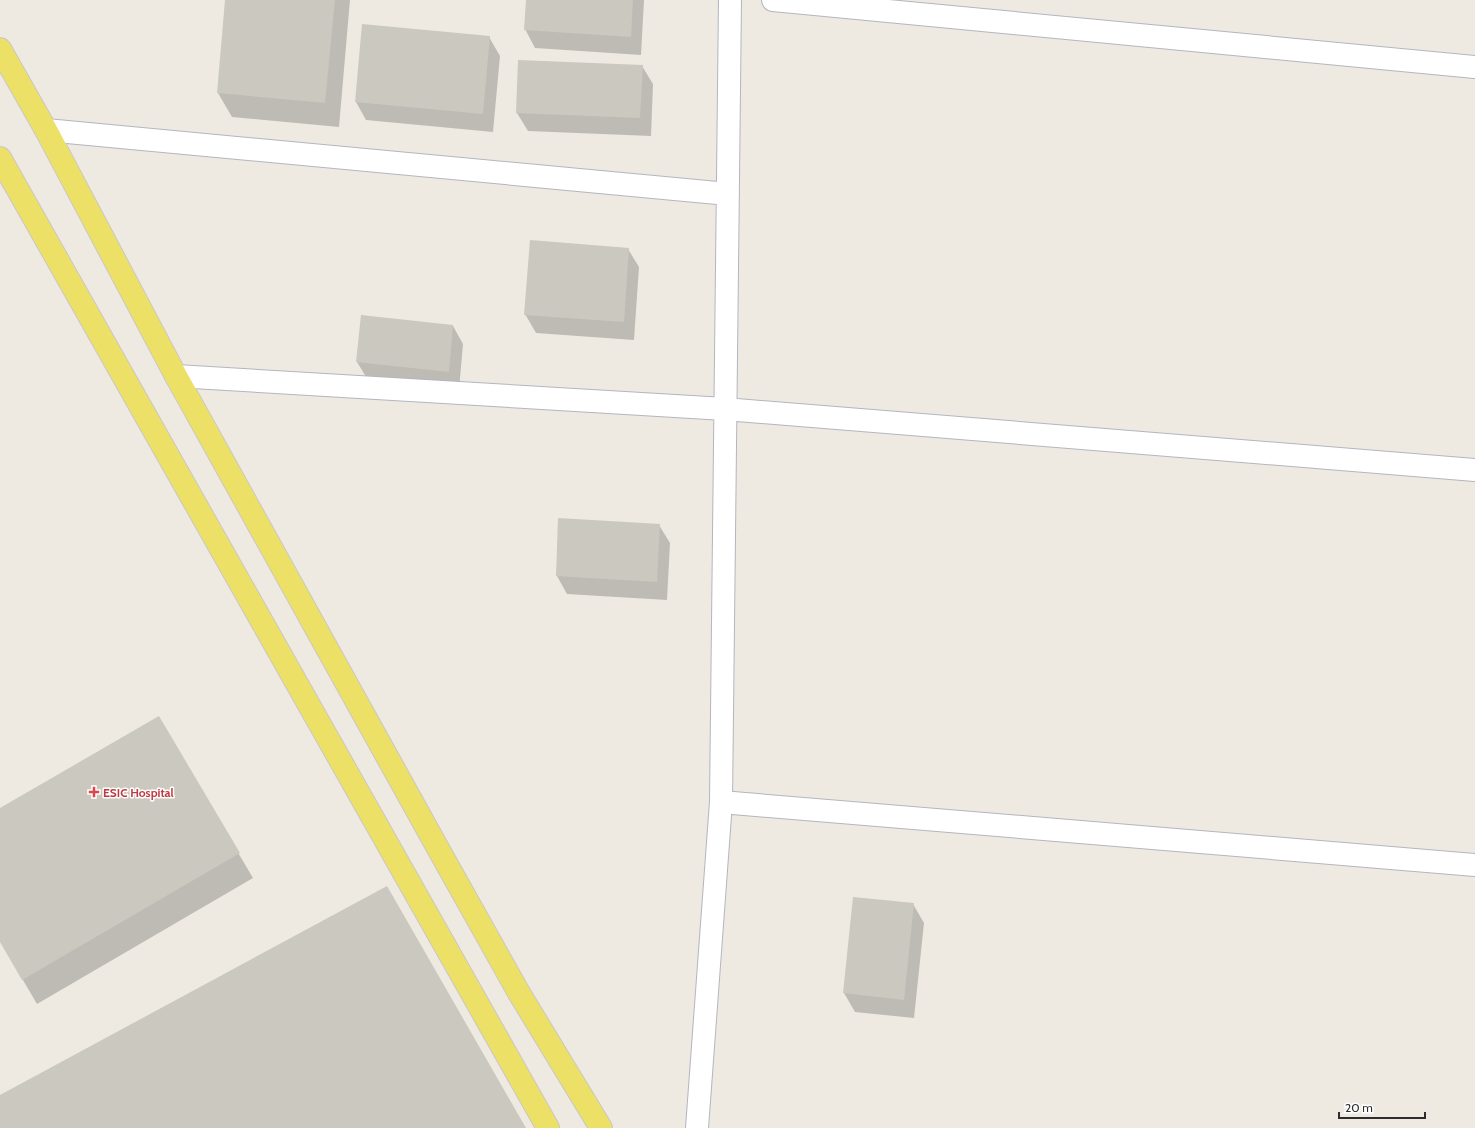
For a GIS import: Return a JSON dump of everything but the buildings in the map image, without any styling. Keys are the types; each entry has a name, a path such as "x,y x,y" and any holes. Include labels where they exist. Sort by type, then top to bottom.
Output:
{"main road":[{"path":"0,49 46,130 176,376 512,980 601,1128"},
{"path":"0,158 548,1128"}],"street":[{"path":"697,1128 721,802 730,0"},
{"path":"773,0 1475,67"},
{"path":"46,130 728,194"},
{"path":"176,376 725,409 1475,470"},
{"path":"721,802 1475,865"}],"place":[{"name":"ESIC Hospital","path":"94,792"}]}
